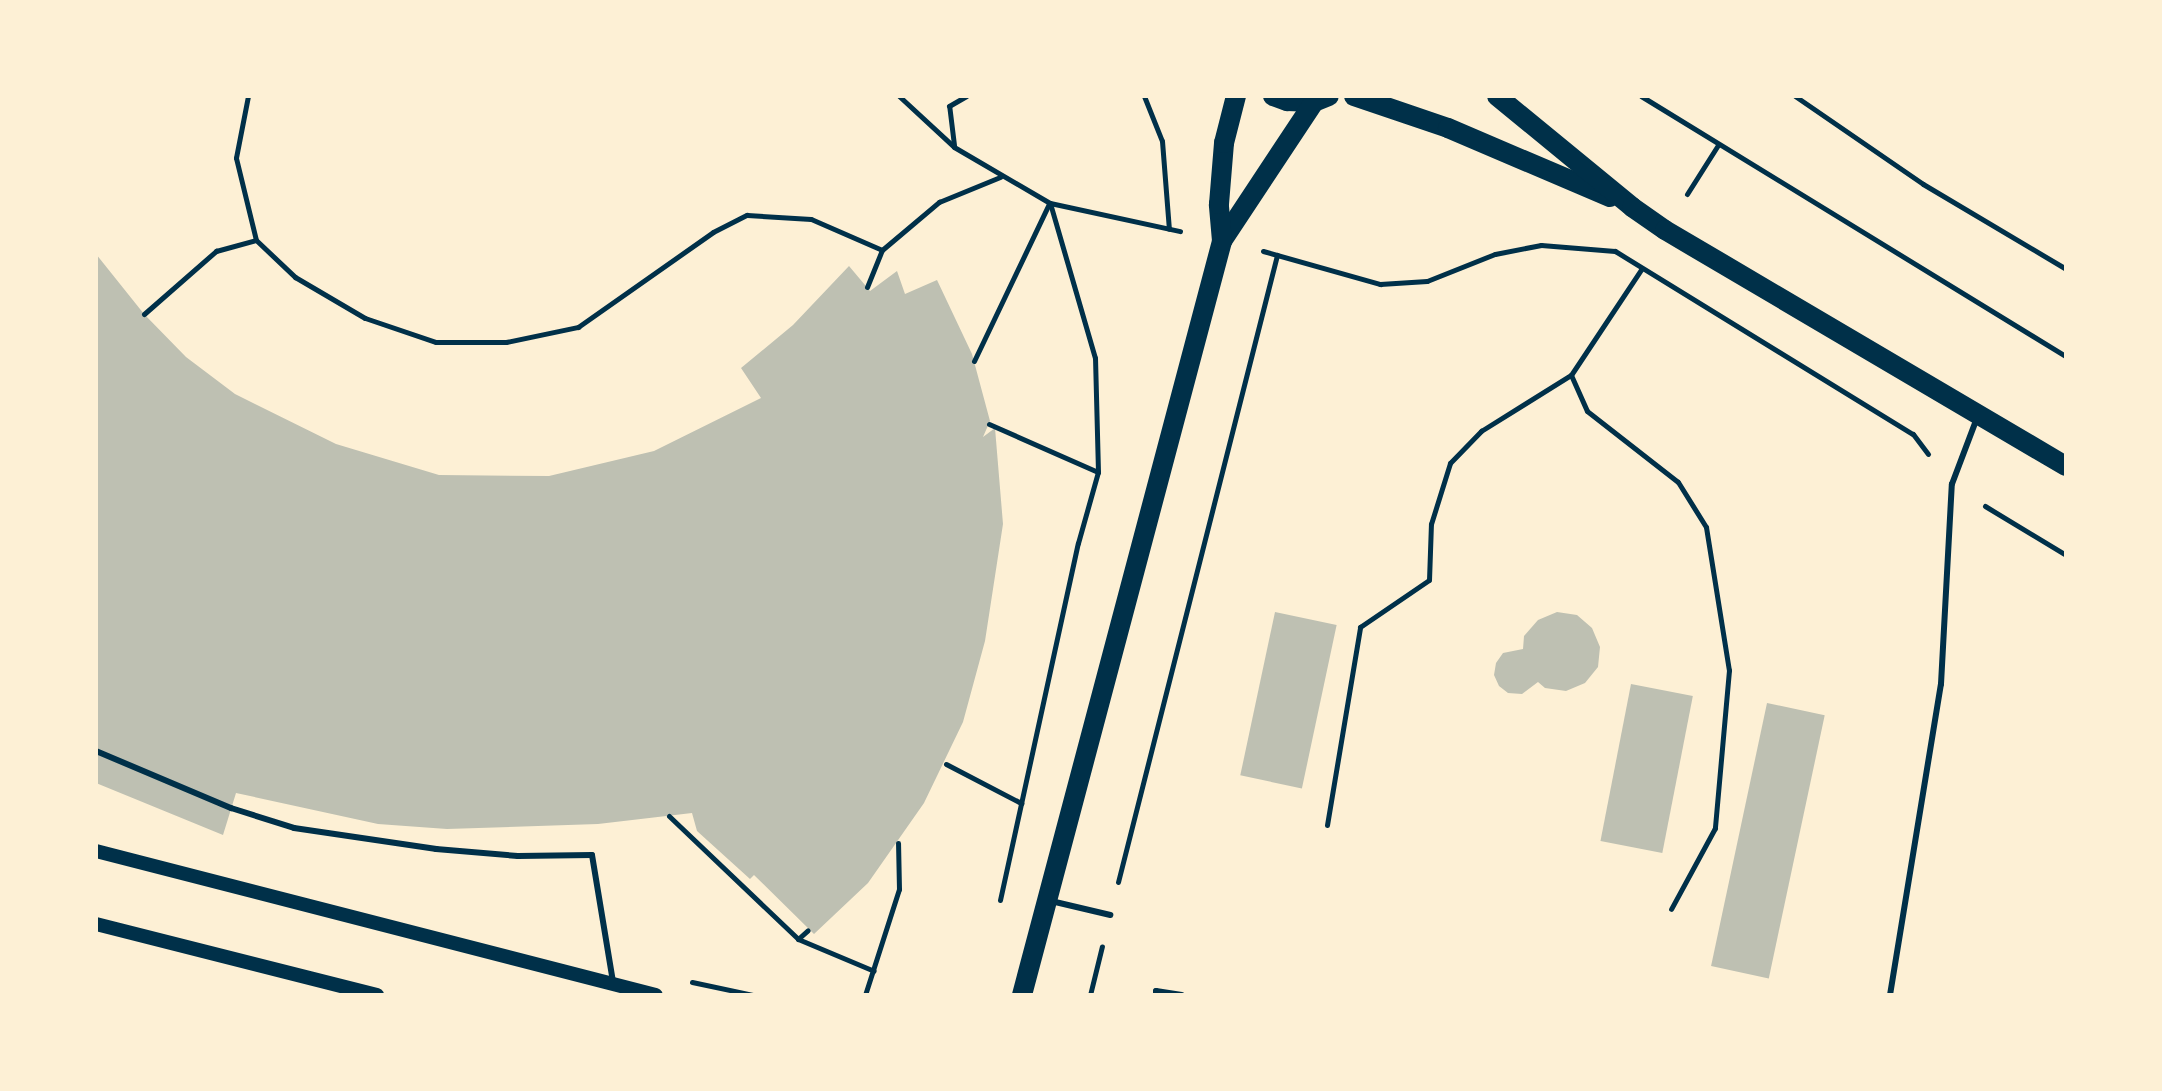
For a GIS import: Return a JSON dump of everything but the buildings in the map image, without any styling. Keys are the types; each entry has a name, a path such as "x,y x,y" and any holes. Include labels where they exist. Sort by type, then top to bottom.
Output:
{"main road":[{"path":"1022,995 1222,241 1219,204 1224,143 1236,96"},
{"path":"1273,96 1287,101 1321,99"},
{"path":"1354,96 1448,128 1632,207"},
{"path":"1497,96 1632,207 1665,230 2066,466"},
{"path":"1222,241 1321,99"}],"street":[{"path":"96,851 656,995"},
{"path":"96,924 377,995"}],"lane":[{"path":"1890,995 1941,684 1952,484 1978,415"},
{"path":"96,751 231,808 294,828 436,849 518,856 592,855 614,986"},
{"path":"1047,900 1110,915"},
{"path":"1156,995 1156,991 1182,995"}],"path":[{"path":"248,96 236,158 256,240 295,277 365,318 436,342 506,342 578,327 713,232 747,215 811,219 882,250"},
{"path":"899,96 954,147 1050,203 1169,229 1162,141 1144,96"},
{"path":"954,147 949,106 966,96"},
{"path":"1641,96 2066,356"},
{"path":"1795,96 1923,184 2066,269"},
{"path":"1327,825 1360,627 1429,580 1431,524 1450,463 1481,431 1571,375 1641,270 1718,145"},
{"path":"867,287 882,250 939,202 1001,177"},
{"path":"974,361 1050,203"},
{"path":"999,907 1078,543 1098,472 1095,358 1050,203"},
{"path":"144,314 216,251 256,240"},
{"path":"1090,995 1277,255 1380,284 1427,281 1495,254 1541,245 1615,251 1641,270 1913,434 1952,484 2066,555"},
{"path":"1571,375 1587,411 1678,482 1706,527 1729,670 1715,828 1671,909"},
{"path":"989,424 1098,472"},
{"path":"946,764 1021,803"},
{"path":"669,816 798,939 874,971"},
{"path":"865,995 899,889 898,843"},
{"path":"798,939 808,930"}]}
